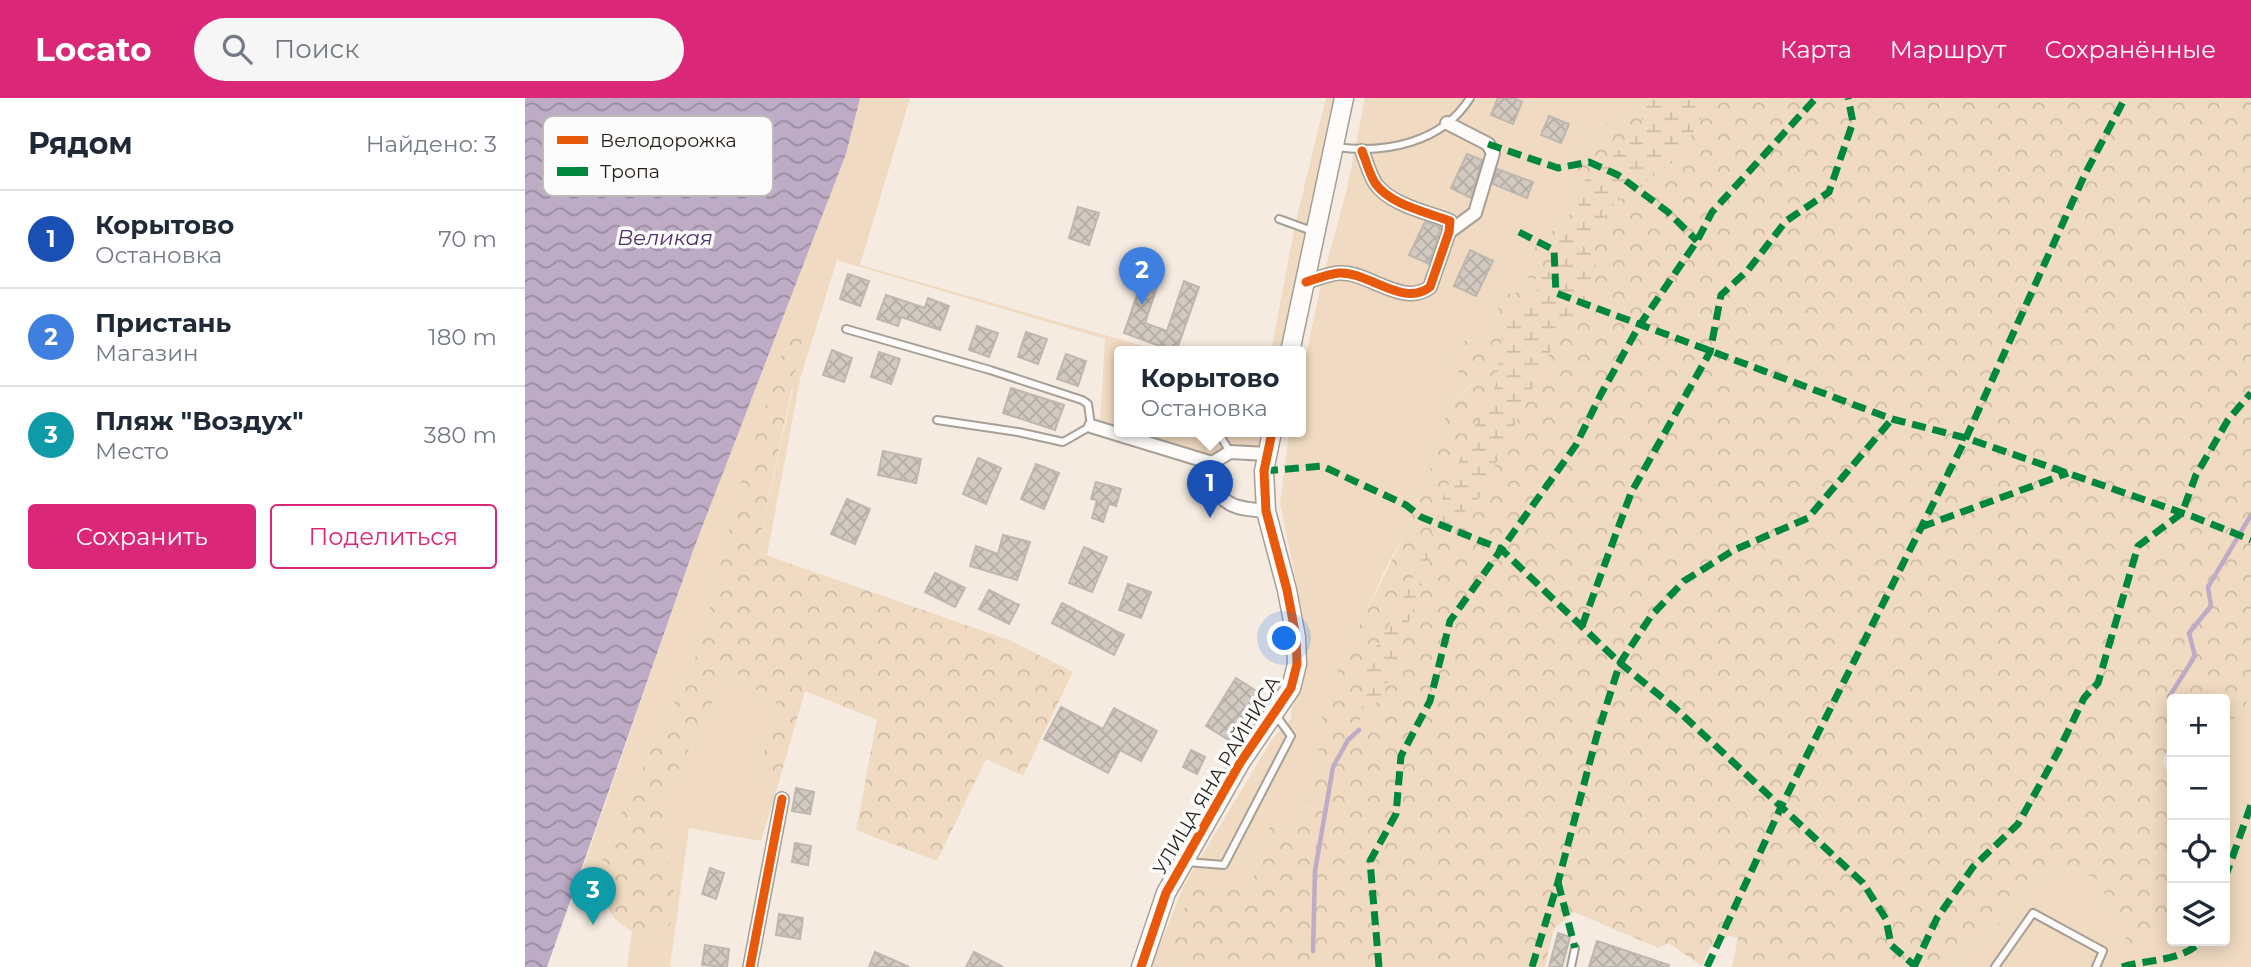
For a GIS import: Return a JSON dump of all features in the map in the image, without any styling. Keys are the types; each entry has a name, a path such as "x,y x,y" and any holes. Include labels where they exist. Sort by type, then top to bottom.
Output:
{"street":[{"path":"1291,346 1344,98"},
{"path":"1447,123 1488,144 1493,153 1475,213 1450,232"},
{"path":"1306,282 1340,273 1408,294 1422,293 1430,287 1450,232 1450,221 1413,208 1384,193 1374,182 1362,151"},
{"path":"1091,426 1114,433"},
{"path":"1127,437 1212,463"},
{"name":"УЛИЦА ЯНА РАЙНИСА","path":"1141,967 1166,893 1240,763 1291,688 1297,664 1296,637 1287,590 1266,511 1264,471 1271,437"},
{"path":"1266,511 1237,509 1224,502 1207,482 1212,463 1230,452 1268,454"},
{"path":"750,967 782,799"}],"lane":[{"path":"1334,147 1362,151 1395,148 1411,143 1447,123 1470,98"},
{"path":"1279,219 1316,233"},
{"path":"846,329 990,370 1081,400 1088,404 1091,426 1063,442 1018,432 937,420"},
{"path":"1221,437 1230,452"},
{"path":"1184,862 1224,865 1291,736 1274,712"},
{"path":"1995,967 2033,913 2103,951 2096,967"},
{"path":"1571,967 1575,948"}],"green space":[{"path":"860,98 910,98 860,265 1143,346 1114,346 1114,426 1100,422 1105,339 837,260 800,379 767,555 757,552 794,384 740,486 700,648 616,824 594,883 579,880 694,548 846,154"},
{"path":"1326,98 1338,98 1283,346 1272,346 1295,225"},
{"path":"1365,98 1634,98 1643,108 1603,125 1592,143 1574,160 1583,182 1578,207 1529,253 1530,268 1526,291 1503,295 1489,336 1464,341 1447,364 1474,382 1448,405 1436,456 1407,529 1355,636 1317,764 1304,824 1270,825 1248,893 1173,950 1169,967 1151,967 1184,885 1273,738 1291,719 1292,706 1303,686 1308,638 1280,504 1288,437 1306,437 1306,355 1320,289 1347,189"},
{"path":"1634,98 2251,98 2251,697 2230,724 2230,694 2167,694 2167,751 2163,761 2167,772 2167,934 2131,947 2113,917 2100,881 2074,868 2048,874 2013,900 1996,930 1965,949 1958,967 1732,967 1738,938 1729,936 1709,948 1702,966 1669,943 1658,948 1574,912 1554,929 1545,967 1169,967 1177,927 1197,878 1248,893 1270,825 1304,824 1317,764 1325,696 1407,529 1436,456 1448,405 1474,383 1447,364 1464,341 1489,336 1503,295 1526,291 1530,268 1529,253 1578,207 1583,182 1573,160 1592,143 1603,125 1643,108"},
{"path":"1634,98 1714,98 1676,160 1614,204 1590,235 1597,271 1589,305 1557,338 1479,498 1448,528 1432,554 1386,688 1359,730 1367,662 1400,606 1436,526 1443,497 1496,385 1503,330 1515,308 1539,305 1535,279 1548,273 1554,250 1578,207 1583,182 1641,131 1643,108"},
{"path":"796,311 806,322 757,552 1009,640 1073,672 1023,776 986,759 937,861 856,830 877,720 805,691 775,795 761,766 776,702 749,685 730,667 669,789 664,842 674,887 671,923 660,938 632,932 614,918 594,883 616,824 700,648 740,486"},
{"path":"1152,437 1265,437 1264,445 1209,454"},
{"path":"730,666 749,685 776,702 761,766 775,795 761,841 689,828 670,967 627,967 632,932 660,938 674,887 664,842 669,789"},
{"path":"2251,697 2251,967 1958,967 1965,949 1996,930 2013,900 2048,874 2074,868 2100,881 2113,917 2167,932 2167,946 2230,946 2230,724"}],"water":[{"name":"Великая","path":"525,98 860,98 846,154 694,548 547,967 525,967"}],"building":[{"path":"1498,98 1514,98 1522,102 1513,124 1491,115"},
{"path":"1549,116 1569,124 1561,143 1541,135"},
{"path":"1467,154 1482,160 1471,198 1451,188"},
{"path":"1497,169 1533,182 1527,198 1493,184"},
{"path":"1078,207 1099,213 1089,245 1069,238"},
{"path":"1425,222 1441,227 1429,264 1409,255"},
{"path":"1470,250 1493,261 1476,296 1454,286"},
{"path":"848,274 869,281 860,306 840,299"},
{"path":"1144,275 1159,281 1145,323 1167,331 1184,281 1199,287 1178,346 1160,346 1124,333"},
{"path":"886,295 925,308 928,298 949,306 940,330 901,317 898,326 877,319"},
{"path":"977,326 998,333 989,357 969,350"},
{"path":"1026,332 1047,339 1038,364 1018,357"},
{"path":"832,350 852,358 844,382 823,375"},
{"path":"879,352 900,359 891,384 871,377"},
{"path":"1066,354 1086,361 1078,386 1057,379"},
{"path":"1011,388 1064,405 1055,430 1003,413"},
{"path":"883,451 921,459 916,483 878,475"},
{"path":"978,458 1001,468 986,504 963,494"},
{"path":"1036,464 1059,473 1044,509 1021,499"},
{"path":"1096,482 1121,489 1116,506 1109,504 1103,522 1092,518 1097,500 1091,499"},
{"path":"847,499 870,509 855,544 831,534"},
{"path":"1003,535 1030,542 1017,580 970,566 976,546 998,554"},
{"path":"1084,547 1107,557 1092,592 1069,583"},
{"path":"935,573 965,588 955,607 925,592"},
{"path":"1128,584 1151,592 1141,618 1119,610"},
{"path":"989,590 1019,605 1009,624 979,609"},
{"path":"1062,603 1124,635 1114,655 1052,623"},
{"path":"1236,678 1258,692 1229,740 1206,726"},
{"path":"1061,707 1103,729 1114,708 1157,731 1141,761 1120,750 1108,773 1044,739"},
{"path":"1191,750 1205,757 1197,774 1183,767"},
{"path":"796,788 814,792 810,814 792,811"},
{"path":"795,843 811,846 808,865 792,862"},
{"path":"710,868 724,873 716,899 702,894"},
{"path":"779,914 803,918 800,939 776,935"},
{"path":"1558,933 1570,937 1562,967 1549,967"},
{"path":"1597,941 1669,965 1589,967"},
{"path":"705,945 729,949 727,967 702,965"},
{"path":"875,952 909,967 869,967"},
{"path":"974,952 1003,967 966,967"}],"waterway":[{"path":"2171,694 2195,656 2189,633 2211,606 2208,587 2251,515"},
{"path":"1313,951 1315,871 1333,767 1348,740 1359,730"}],"marked path":[{"path":"1379,967 1370,861 1396,814 1401,756 1430,701 1450,621 1576,445 1639,326 1697,241 1712,212 1816,98"},
{"path":"1582,626 1631,493 1710,352 1721,295 1748,270 1786,221 1829,192 1853,122 1848,98"},
{"path":"1707,967 1782,805 1966,438 2085,174 2125,98"},
{"path":"1488,144 1558,168 1589,162 1618,175 1668,212 1697,241"},
{"path":"1519,232 1554,250 1556,293 1892,419 1966,438 2194,517 2251,540"},
{"path":"1914,967 1937,918 1973,867 2018,824 2084,698 2098,683 2138,546 2182,513 2196,475 2228,420 2251,393"},
{"path":"1532,967 1620,663 1651,616 1684,581 1734,550 1808,518 1892,419"},
{"path":"1264,471 1322,466 1406,505 1421,517 1501,549 1620,663 1675,708 1863,883 1886,919 1891,945 1916,967"},
{"path":"1921,527 2068,473"},
{"path":"2230,864 2251,805"},
{"path":"1558,882 1575,948"},
{"path":"2122,967 2175,956 2195,946"}],"cycle path":[{"path":"1306,282 1339,273 1362,277 1408,293 1420,292 1430,287 1449,232 1450,221 1409,207 1382,191 1375,183 1362,151"},
{"path":"1141,967 1166,893 1240,763 1291,688 1297,664 1296,637 1287,590 1266,511 1264,471 1271,437"},
{"path":"750,967 782,799"}],"place":[{"name":"Пристань","path":"1142,305"},
{"name":"Корытово","path":"1210,518"},
{"name":"Пляж \"Воздух\"","path":"593,925"}]}
